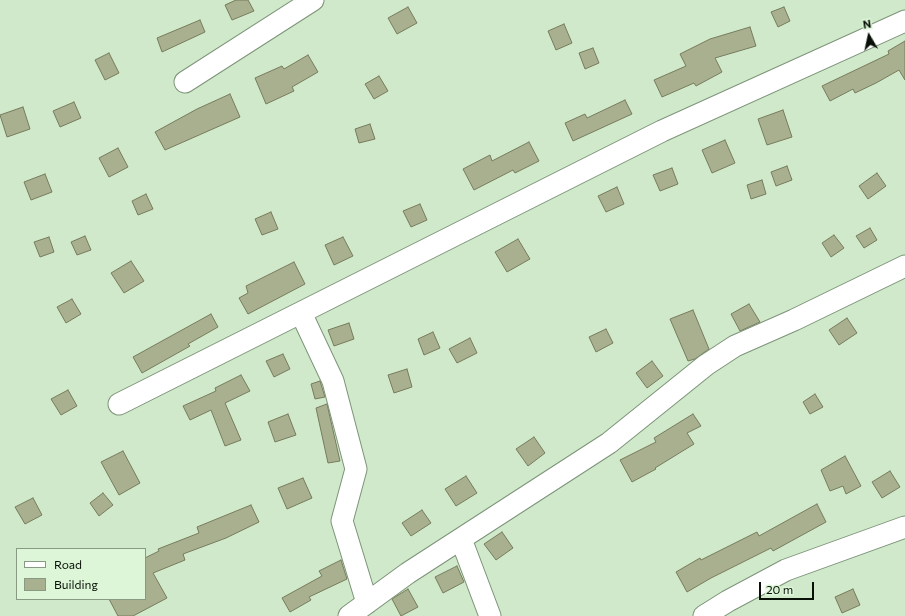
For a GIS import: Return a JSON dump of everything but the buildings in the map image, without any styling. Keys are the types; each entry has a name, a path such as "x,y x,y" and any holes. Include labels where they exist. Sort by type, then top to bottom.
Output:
{"street":[{"path":"184,82 313,0"},
{"path":"119,404 662,131 905,21"},
{"path":"349,616 408,572 610,443 706,365 734,346 794,320 905,266"},
{"path":"301,313 333,381 356,469 342,521 367,603"},
{"path":"704,616 728,601 786,570 905,527"},
{"path":"461,539 490,616"}]}
